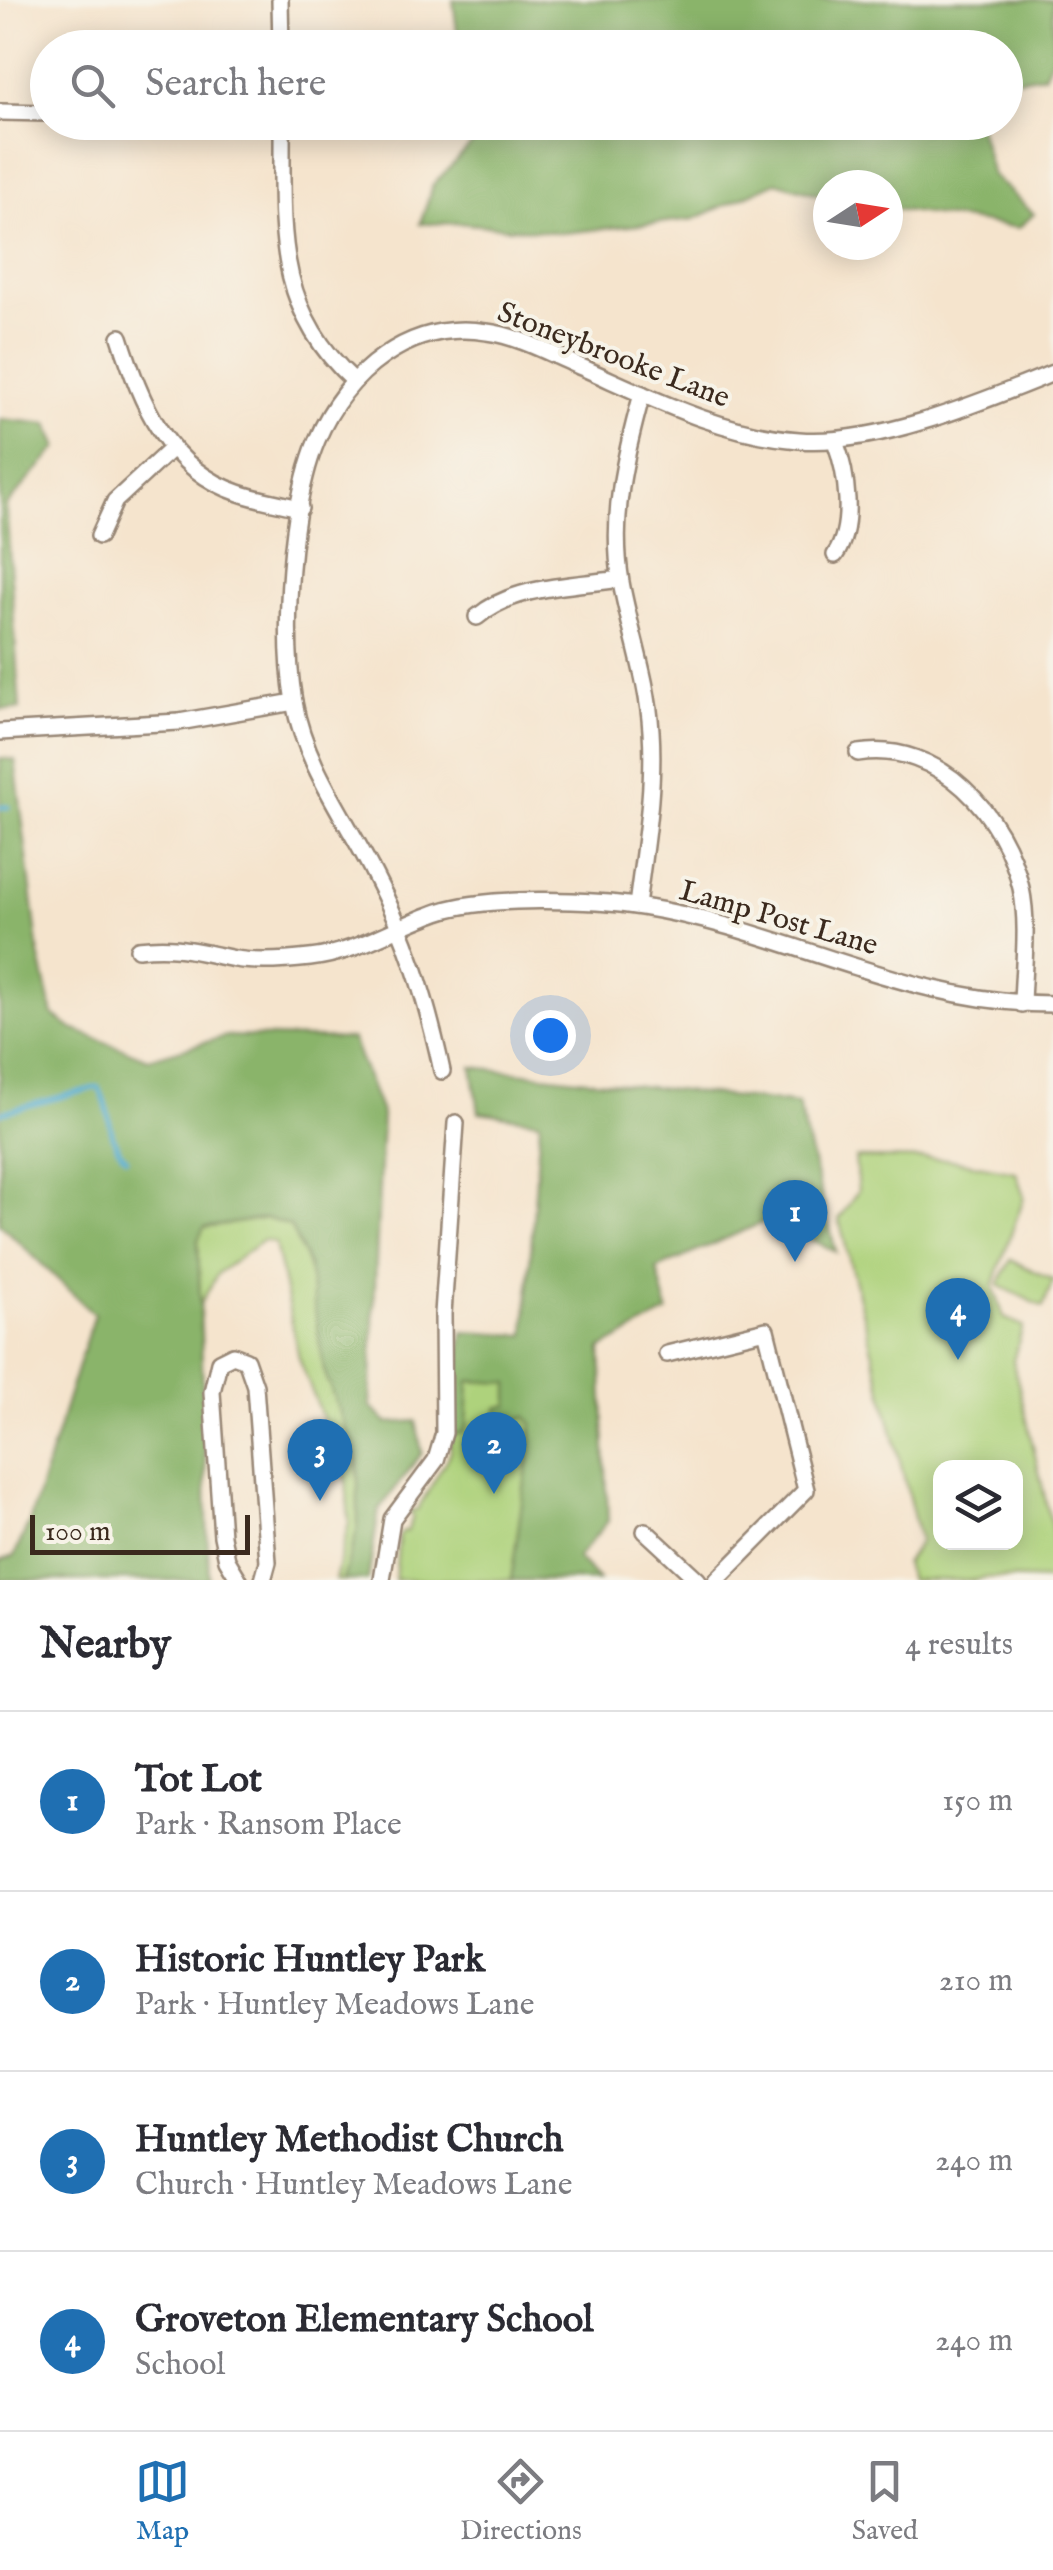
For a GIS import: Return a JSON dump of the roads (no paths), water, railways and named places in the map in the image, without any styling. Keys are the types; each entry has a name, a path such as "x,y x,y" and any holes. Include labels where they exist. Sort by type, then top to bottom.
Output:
{"street":[{"path":"280,0 281,30"},
{"path":"0,112 30,112"},
{"path":"282,140 285,258 292,290 312,335 353,380"},
{"name":"Stoneybrooke Lane","path":"442,1071 425,996 400,929 372,868 322,781 294,702 288,604 300,508 318,438 353,380 400,345 420,337 473,330 522,342 742,432 835,441 964,407 1053,373"},
{"path":"120,337 146,408 171,449 229,489 300,508"},
{"path":"637,906 651,791 652,733 645,681 620,578 617,520 620,480 642,394"},
{"path":"834,555 842,545 846,514 842,459 835,441"},
{"path":"99,536 115,501 171,449"},
{"path":"477,617 491,605 510,597 620,578"},
{"path":"0,732 179,722 294,702"},
{"path":"858,754 899,752 940,771 970,793 1001,835 1015,865 1024,904 1022,1004"},
{"name":"Lamp Post Lane","path":"138,950 187,947 234,958 276,962 335,954 439,912 486,904 564,902 637,906 737,928 860,970 935,990 986,1002 1053,1004"},
{"path":"382,1580 392,1519 436,1460 444,1434 443,1314 456,1124"},
{"path":"667,1354 766,1330 806,1490 717,1580"},
{"path":"239,1580 223,1549 212,1392 219,1362 233,1354 246,1360 254,1378 268,1562 264,1580"},
{"path":"645,1531 698,1580"}],"waterway":[{"path":"0,807 8,807"},
{"path":"0,1113 98,1087 115,1143 127,1158"}],"place":[{"name":"Tot Lot","path":"795,1262"},
{"name":"Groveton Elementary School","path":"958,1360"},
{"name":"Historic Huntley Park","path":"494,1494"},
{"name":"Huntley Methodist Church","path":"320,1501"}]}
